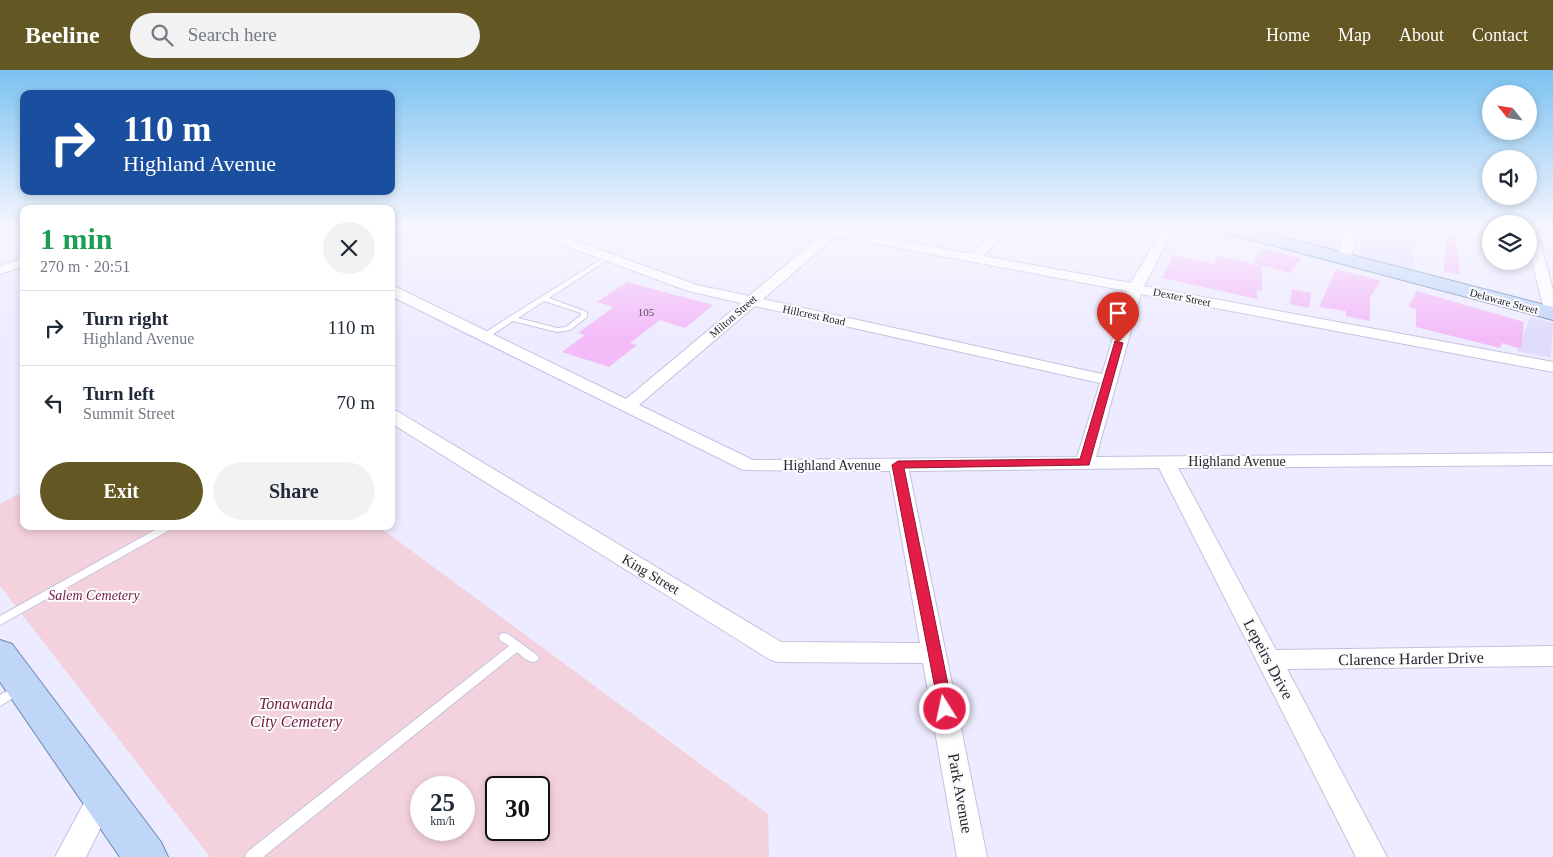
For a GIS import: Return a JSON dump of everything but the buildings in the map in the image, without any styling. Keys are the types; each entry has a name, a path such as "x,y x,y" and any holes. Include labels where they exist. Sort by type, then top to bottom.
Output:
{"main road":[{"name":"Delaware Street","path":"1363,264 1553,314"},
{"path":"8,680 102,797 146,857"}],"street":[{"path":"0,270 19,264"},
{"name":"Hillcrest Road","path":"625,264 673,282 750,301 1108,380"},
{"name":"Milton Street","path":"628,406 795,264"},
{"name":"Dexter Street","path":"1005,264 1553,367"},
{"path":"1085,462 1135,289 1149,264"},
{"path":"1540,264 1553,314"},
{"name":"Highland Avenue","path":"395,292 750,466 1553,459"},
{"path":"395,304 409,298"},
{"name":"King Street","path":"395,417 777,652 935,654"},
{"name":"Lepeirs Drive","path":"1166,462 1372,857"},
{"name":"Park Avenue","path":"898,465 972,857"},
{"name":"Clarence Harder Drive","path":"1269,660 1553,656"},
{"path":"70,857 102,797"}],"lane":[{"path":"484,336 597,264"},
{"path":"511,318 557,330 568,329 585,316 584,312 544,298"},
{"path":"0,621 163,530"},
{"path":"504,637 533,658"},
{"path":"252,857 517,646"}],"shaded area":[{"path":"1392,264 1415,264 1415,270"},
{"path":"1530,317 1553,323 1551,358 1517,351"}],"green space":[{"name":"Tonawanda City Cemetery","path":"20,493 20,530 383,530 768,814 769,857 210,857 0,586 0,504"}],"route":[{"path":"945,709 898,465 1085,462 1118,343"}],"park label":[{"name":"Salem Cemetery","path":"94,595"}]}
